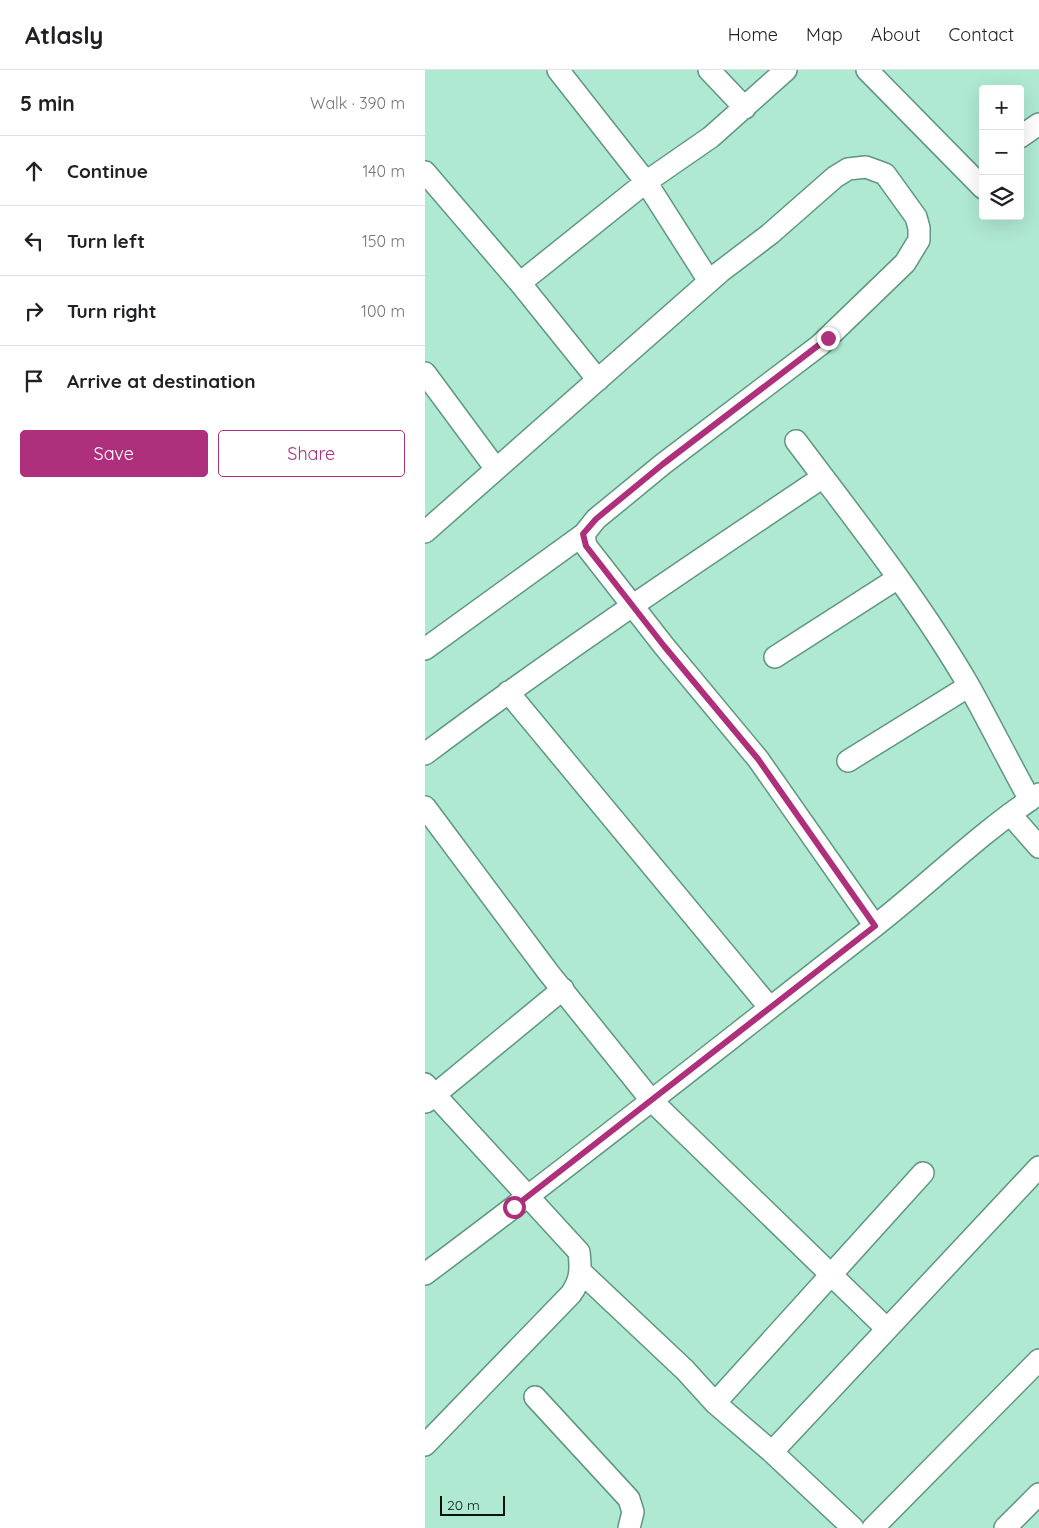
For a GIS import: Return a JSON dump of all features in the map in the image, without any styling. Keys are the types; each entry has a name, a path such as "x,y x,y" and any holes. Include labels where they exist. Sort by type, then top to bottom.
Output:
{"street":[{"path":"558,70 646,182 709,281"},
{"path":"709,70 745,108"},
{"path":"521,283 646,182 711,137 786,70"},
{"path":"867,70 978,175"},
{"path":"1024,134 1039,124"},
{"path":"425,532 709,281 771,234 835,178 848,169 866,167 885,174 916,217 919,228 919,240 905,263 819,345 663,464 596,519 583,534 425,649"},
{"path":"425,172 521,283 598,380"},
{"path":"425,373 431,395 496,469"},
{"path":"425,1274 529,1196 875,926 1010,814 1034,797 969,686 898,578 797,441"},
{"path":"425,754 507,692 633,604 823,477"},
{"path":"583,534 586,546 758,759 875,926"},
{"path":"775,657 898,578"},
{"path":"848,761 969,686"},
{"path":"507,692 769,1008"},
{"path":"1010,814 1039,847"},
{"path":"428,817 651,1100 886,1328"},
{"path":"425,1445 571,1294 578,1284 581,1272 579,1252 529,1196 428,1094 563,989"},
{"path":"772,1452 886,1328 1039,1167"},
{"path":"715,1403 833,1275 923,1173"},
{"path":"581,1272 685,1370 715,1403 772,1452 853,1528"},
{"path":"873,1528 1039,1360"},
{"path":"535,1397 629,1499 633,1512 629,1528"},
{"path":"1005,1528 1039,1494"}],"route":[{"path":"514,1207 875,926 780,788 664,646 586,546 583,534 596,519 663,464 828,338"}]}
